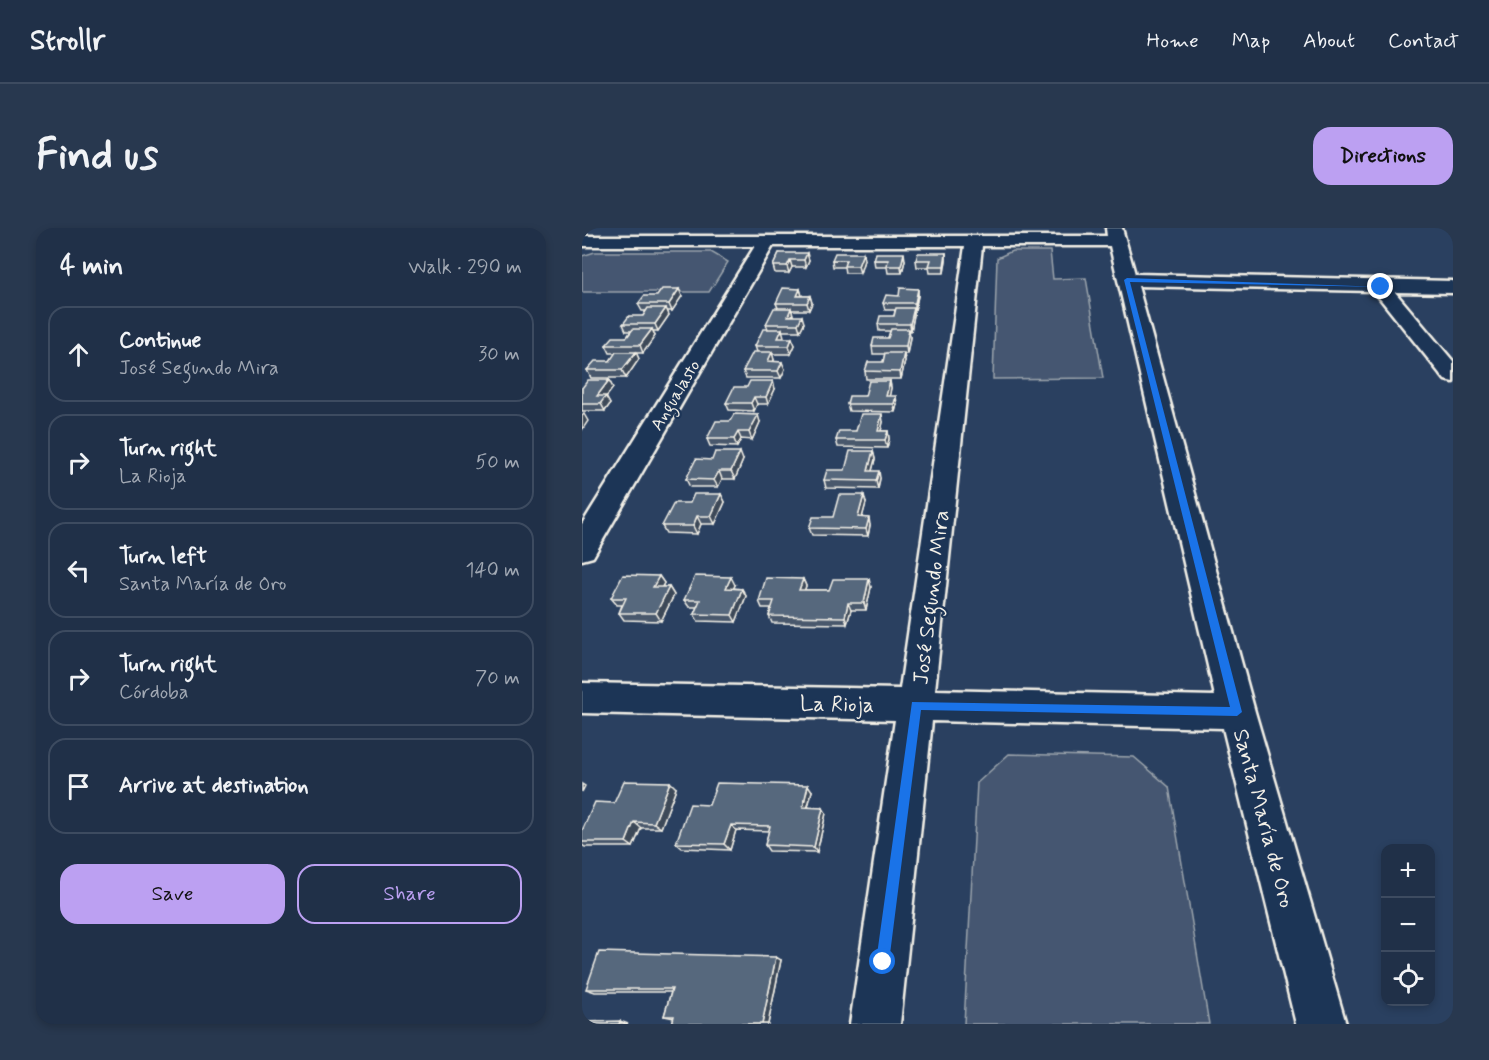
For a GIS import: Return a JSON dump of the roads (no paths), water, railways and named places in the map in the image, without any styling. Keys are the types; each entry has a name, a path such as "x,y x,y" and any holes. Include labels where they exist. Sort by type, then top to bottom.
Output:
{"street":[{"path":"582,241 643,235 767,241 974,241 1115,234"},
{"name":"Santa María de Oro","path":"1115,234 1237,712 1321,1024"},
{"name":"Angualasto","path":"582,549 767,241"},
{"name":"José Segundo Mira","path":"875,1024 974,241"},
{"path":"1127,280 1453,287"},
{"path":"1381,287 1453,375"},
{"name":"La Rioja","path":"582,698 1237,712"}]}
